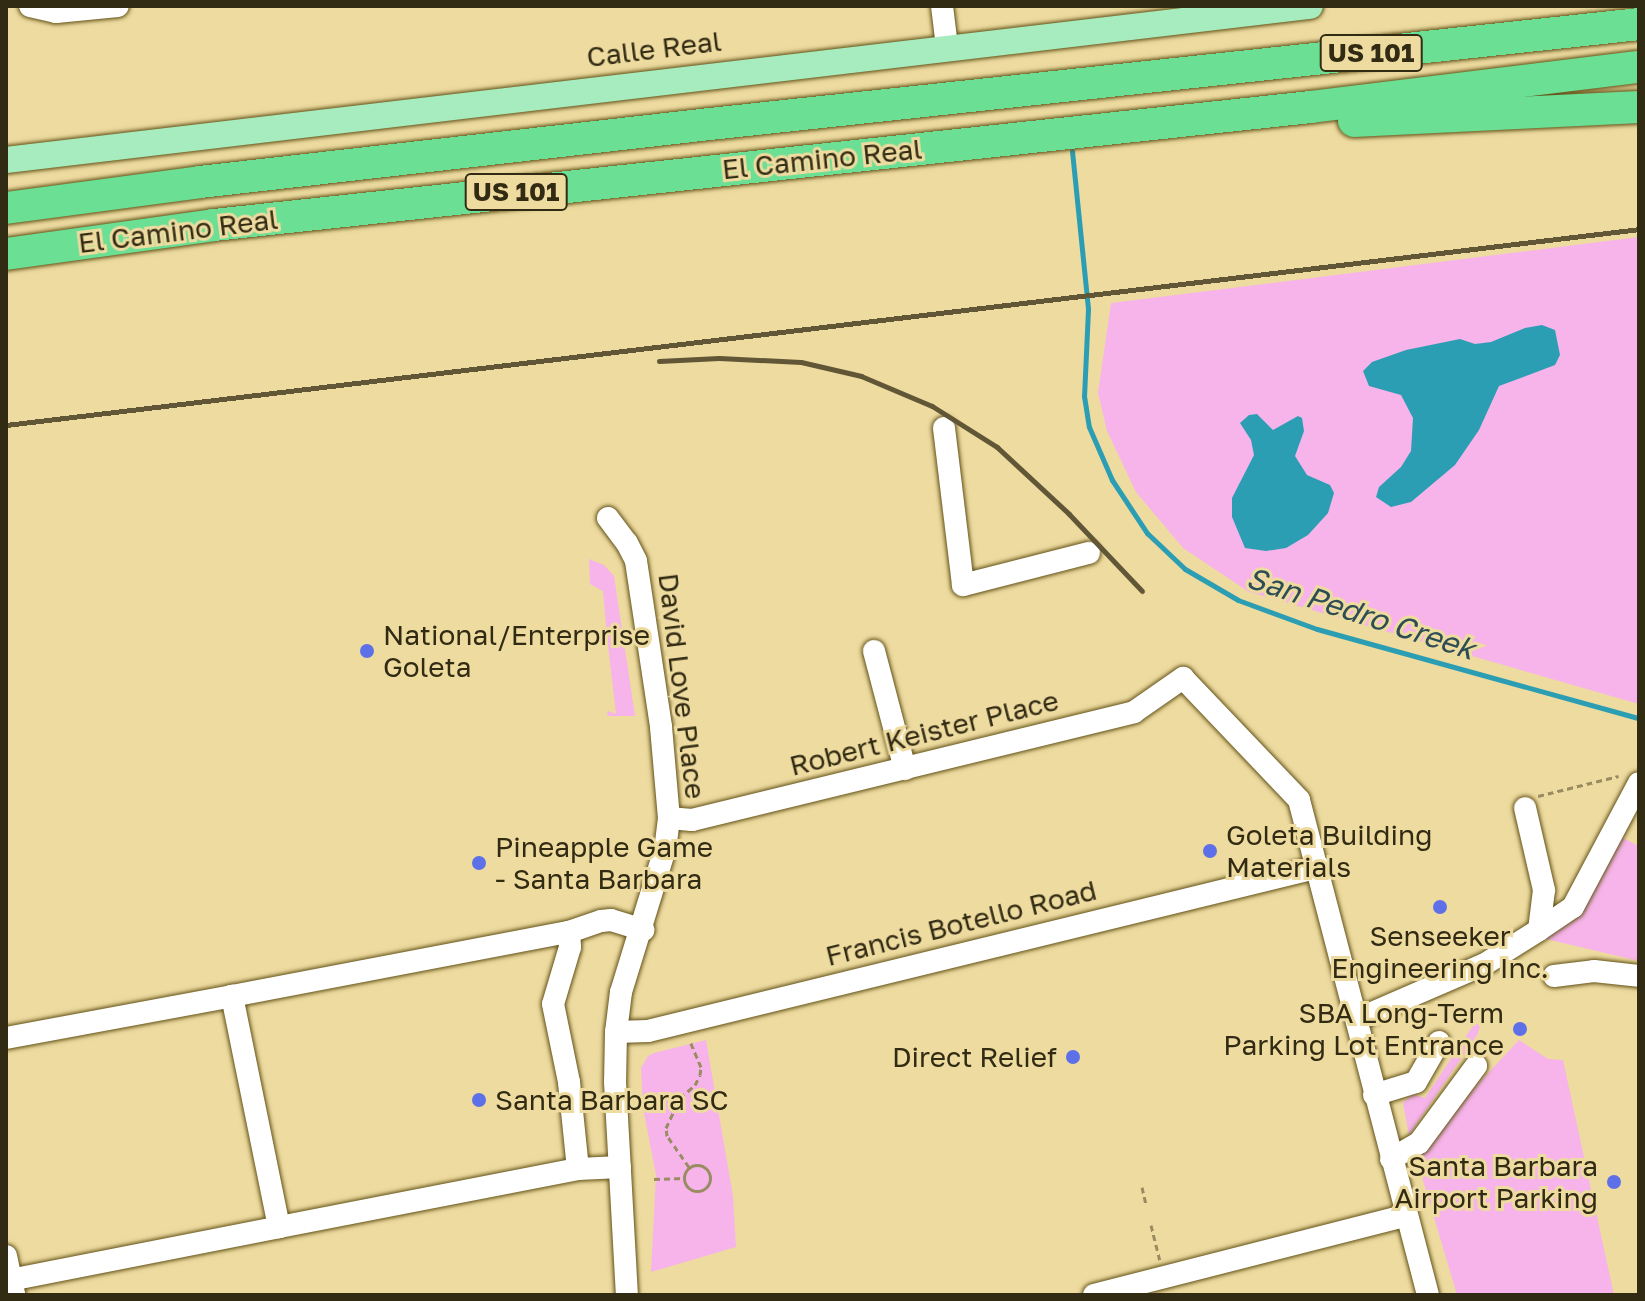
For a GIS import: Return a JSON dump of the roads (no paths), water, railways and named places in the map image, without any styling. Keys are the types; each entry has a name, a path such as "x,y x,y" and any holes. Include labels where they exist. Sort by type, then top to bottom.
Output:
{"highway":[{"name":"El Camino Real","path":"6,208 231,178 1639,24"},
{"name":"El Camino Real","path":"6,254 214,225 1195,119 1639,67"},
{"path":"1195,119 1262,126 1639,107"}],"main road":[{"name":"Calle Real","path":"6,160 947,47 1192,13 1310,6"}],"street":[{"path":"30,6 56,12 118,6"},
{"path":"942,6 947,47"},
{"path":"944,428 963,585 1089,553"},
{"name":"David Love Place","path":"608,518 636,561 662,741 669,818 665,849 643,930 621,992 616,1032 627,1295"},
{"path":"874,651 905,769"},
{"name":"Robert Keister Place","path":"669,818 698,819 1134,712 1183,678 1299,800 1319,867"},
{"path":"1358,1019 1485,964 1573,907 1634,779"},
{"path":"1525,808 1544,890 1539,930"},
{"path":"1319,867 1374,1095 1428,1295"},
{"name":"Francis Botello Road","path":"616,1032 648,1031 1319,867"},
{"path":"6,1038 569,932 611,920 643,930"},
{"path":"569,932 570,947 553,1004 569,1082 578,1169"},
{"path":"1554,976 1594,971 1639,976"},
{"path":"232,996 279,1227"},
{"path":"1374,1095 1416,1082 1439,1042"},
{"path":"1391,1159 1419,1143 1476,1066"},
{"path":"6,1256 12,1287 279,1227 578,1169 620,1167"},
{"path":"1094,1295 1405,1216"}],"water":[{"path":"1542,325 1555,330 1560,355 1555,365 1499,386 1479,430 1455,465 1411,502 1391,507 1376,497 1379,487 1401,467 1411,451 1413,418 1401,395 1369,386 1363,371 1372,362 1406,350 1460,339 1475,344 1491,342 1525,328"},
{"path":"1257,414 1273,430 1298,416 1302,418 1304,431 1295,456 1307,475 1330,485 1334,493 1328,513 1308,535 1286,548 1266,551 1245,548 1232,517 1232,498 1254,455 1251,440 1240,423 1249,415"}],"waterway":[{"name":"San Pedro Creek","path":"1072,151 1088,309 1084,396 1089,427 1112,480 1147,533 1185,569 1238,600 1317,629 1639,718"}],"railway":[{"path":"6,425 1639,229"},
{"path":"659,361 719,358 801,362 861,376 932,406 997,447 1069,514 1142,591"}],"place":[{"name":"National/Enterprise Goleta","path":"367,651"},
{"name":"Goleta Building Materials","path":"1210,851"},
{"name":"Pineapple Game - Santa Barbara","path":"479,863"},
{"name":"Senseeker Engineering Inc.","path":"1440,907"},
{"name":"SBA Long-Term Parking Lot Entrance","path":"1520,1029"},
{"name":"Direct Relief","path":"1073,1057"},
{"name":"Santa Barbara SC","path":"479,1100"},
{"name":"Santa Barbara Airport Parking","path":"1614,1182"}]}
